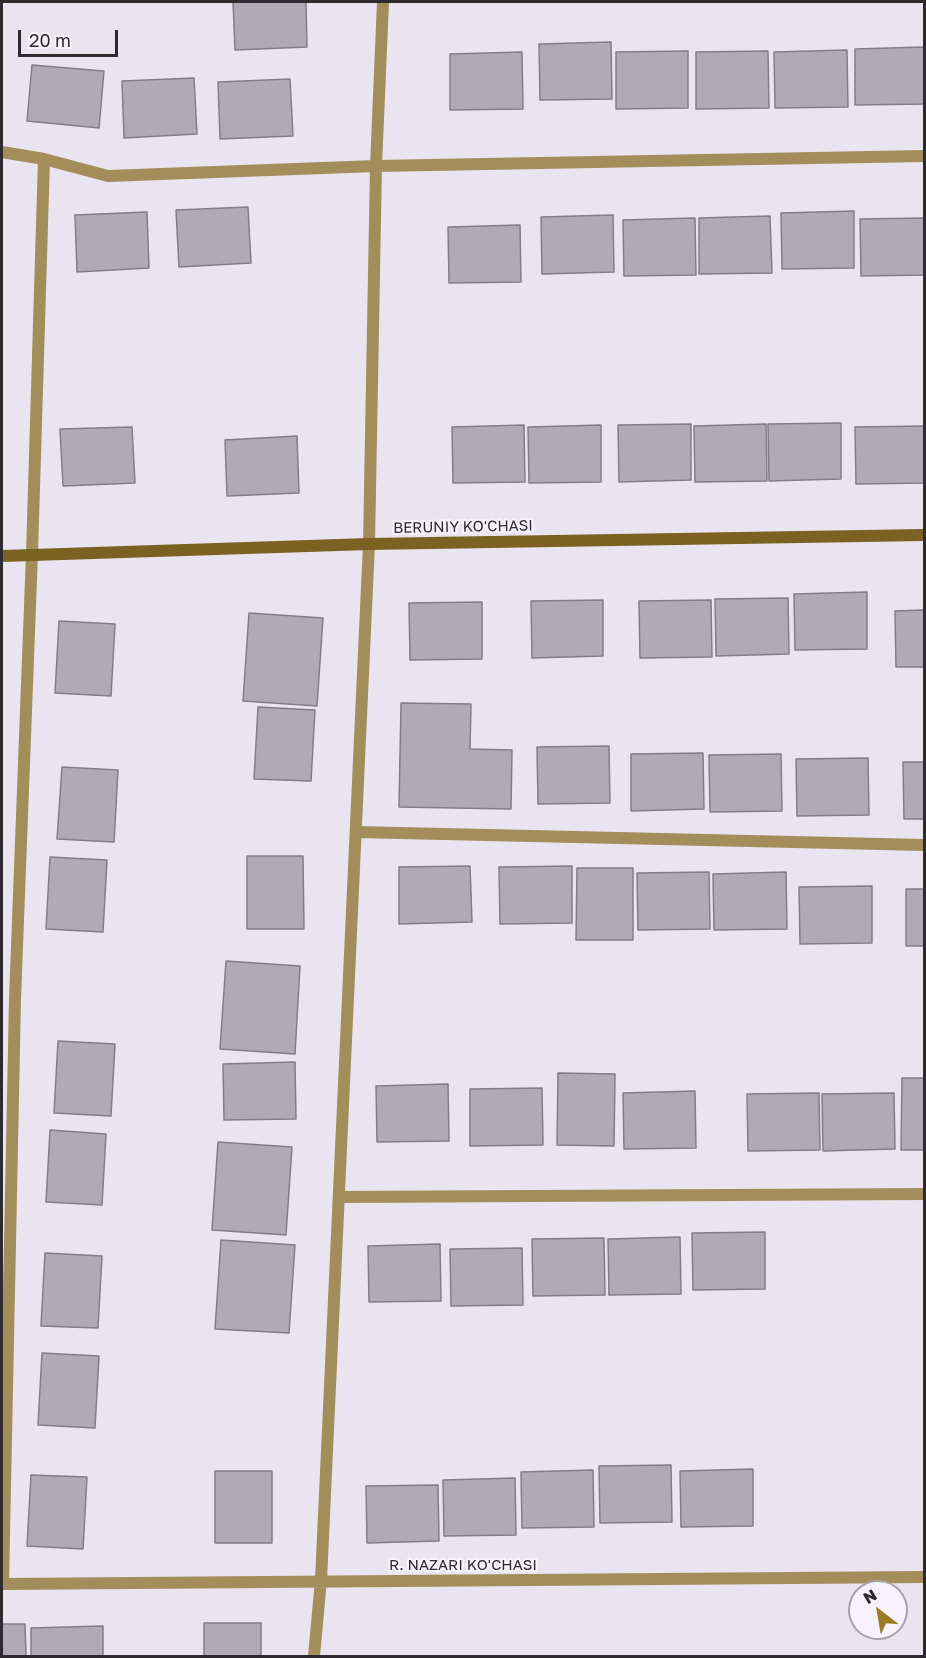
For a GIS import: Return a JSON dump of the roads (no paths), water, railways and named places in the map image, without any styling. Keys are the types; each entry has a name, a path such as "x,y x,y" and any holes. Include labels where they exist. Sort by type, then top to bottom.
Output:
{"street":[{"path":"314,1656 321,1580 369,544 376,166 382,2"},
{"path":"2,152 44,159 108,176 376,166 924,156"},
{"path":"2,1584 15,999 44,159"},
{"name":"BERUNIY KO'CHASI","path":"2,556 369,544 924,535"},
{"path":"356,832 924,845"},
{"path":"339,1197 924,1194"},
{"name":"R. NAZARI KO'CHASI","path":"2,1584 924,1577"}]}
